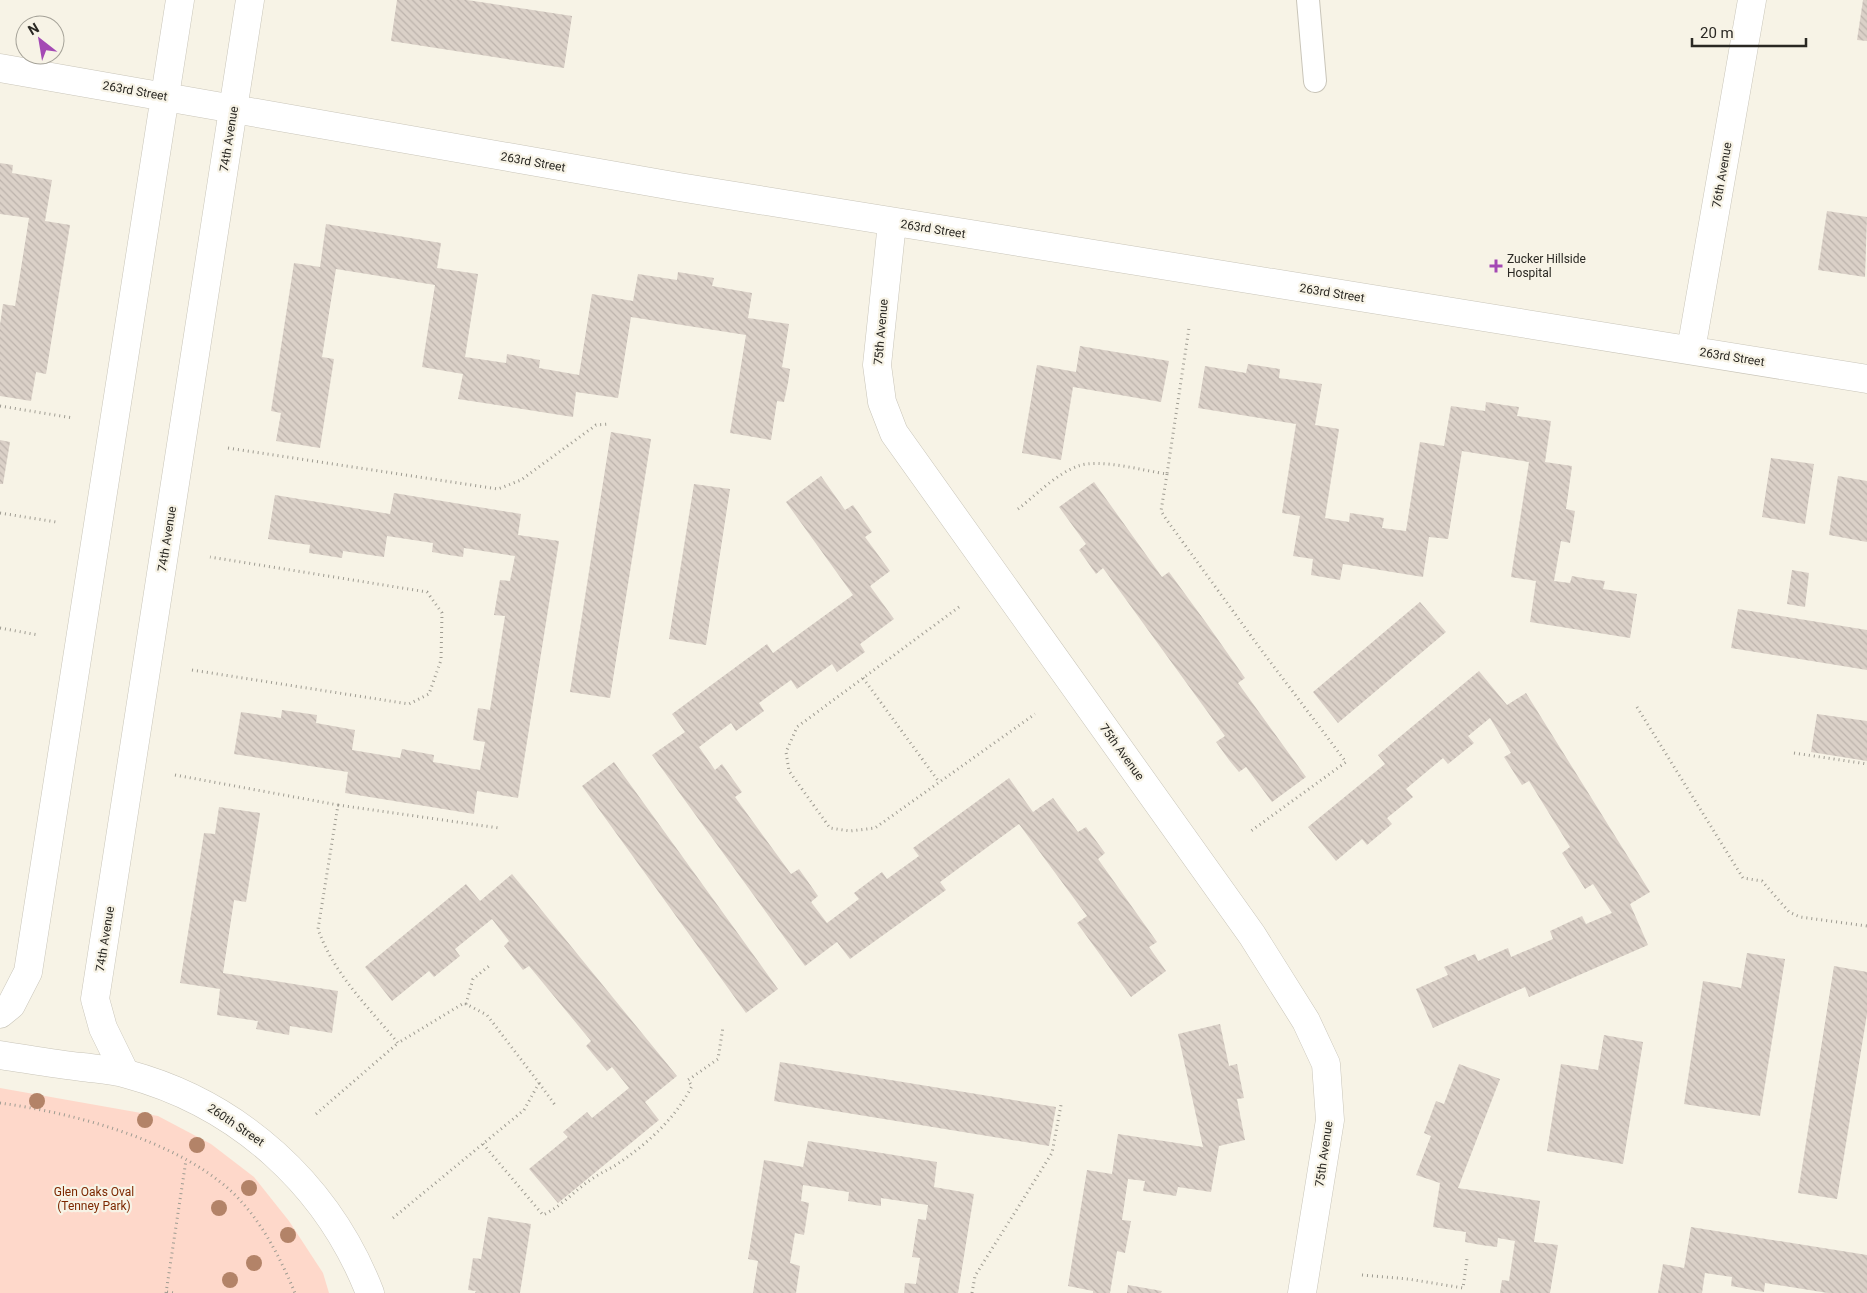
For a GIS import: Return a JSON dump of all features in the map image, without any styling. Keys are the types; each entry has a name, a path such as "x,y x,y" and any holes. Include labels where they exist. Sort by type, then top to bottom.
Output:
{"street":[{"path":"0,1014 11,1006 28,972 180,0"},
{"name":"74th Avenue","path":"125,1073 104,1028 95,999 250,0"},
{"name":"76th Avenue","path":"1691,350 1752,0"},
{"name":"263rd Street","path":"0,68 892,223 1867,379"},
{"name":"75th Avenue","path":"892,223 877,365 882,402 894,433 1252,935 1306,1021 1326,1064 1330,1120 1302,1293"},
{"name":"260th Street","path":"0,1055 125,1073 158,1083 216,1109 273,1150 300,1177 337,1226 361,1269 370,1293"}],"lane":[{"path":"1308,0 1316,81"}],"path":[{"path":"1188,328 1161,511 1262,651 1346,762 1251,831"},
{"path":"0,406 73,418"},
{"path":"228,448 498,488 521,480 596,425 609,424"},
{"path":"1018,509 1069,470 1080,465 1094,463 1167,474"},
{"path":"0,513 56,522"},
{"path":"192,670 409,704 429,694 441,660 442,613 427,592 210,557"},
{"path":"959,607 797,726 786,752 789,771 830,828 850,831 875,828 1035,714"},
{"path":"0,628 38,635"},
{"path":"863,678 939,782"},
{"path":"1637,707 1743,878 1762,881 1788,912 1800,917 1867,926"},
{"path":"1794,753 1867,764"},
{"path":"175,776 338,805 499,828"},
{"path":"338,805 318,929 323,944 336,966 398,1043"},
{"path":"466,1004 473,979 489,966"},
{"path":"316,1114 398,1043 464,1003 487,1015 555,1105"},
{"path":"483,1144 543,1215 556,1208 592,1179 615,1166 640,1147 681,1107 692,1086 688,1080 718,1059 723,1027"},
{"path":"393,1218 524,1110 538,1083"},
{"path":"0,1103 46,1109 143,1138 186,1160 231,1191 266,1233 294,1293"},
{"path":"972,1293 975,1276 1052,1153 1060,1105"},
{"path":"174,1293 167,1292 186,1160"},
{"path":"1362,1275 1408,1279 1463,1288 1467,1259"}],"green space":[{"name":"Glen Oaks Oval (Tenney Park)","path":"0,1088 158,1116 211,1144 254,1177 289,1221 323,1273 329,1293 0,1293"}],"building":[{"path":"397,0 467,0 572,16 564,68 391,41"},
{"path":"1863,0 1867,0 1867,41 1857,40"},
{"path":"0,163 13,165 12,173 52,180 45,221 70,225 46,374 36,372 31,401 0,396 0,325 3,304 15,306 29,218 0,214"},
{"path":"1827,211 1867,217 1865,277 1818,270"},
{"path":"326,224 441,243 437,268 478,274 465,357 506,363 507,354 540,360 539,368 579,375 592,294 633,301 638,274 677,280 678,272 714,278 712,286 752,293 748,318 789,324 782,367 790,369 788,383 784,402 777,401 771,440 730,433 746,335 631,317 618,398 576,392 573,417 458,399 463,374 422,367 435,285 336,269 322,357 334,359 320,448 276,441 281,413 271,411 294,263 320,267"},
{"path":"1080,346 1169,361 1161,402 1073,387 1061,460 1022,453 1037,365 1076,372"},
{"path":"1248,364 1280,369 1279,378 1322,384 1315,425 1339,429 1325,518 1349,522 1350,513 1384,518 1382,528 1406,531 1420,442 1444,446 1451,406 1485,411 1486,402 1519,407 1517,416 1551,421 1545,462 1572,466 1566,509 1575,511 1570,543 1561,541 1554,581 1570,583 1572,576 1605,581 1603,589 1637,594 1630,638 1530,622 1536,581 1511,577 1529,462 1462,451 1448,539 1429,537 1423,577 1343,564 1340,580 1311,575 1313,559 1293,556 1300,516 1282,513 1296,424 1198,408 1205,366 1246,373"},
{"path":"611,432 651,439 610,698 570,692"},
{"path":"0,440 10,442 3,484 0,484"},
{"path":"1771,458 1814,464 1805,524 1762,517"},
{"path":"821,476 845,510 853,505 872,532 865,537 890,571 870,586 894,619 860,644 865,652 837,672 832,664 797,689 791,680 759,703 764,711 736,731 731,723 699,747 715,770 722,764 742,792 735,797 791,874 799,869 818,896 811,902 827,923 859,899 854,893 882,872 887,879 919,856 913,848 1009,778 1033,812 1053,798 1078,832 1086,827 1105,853 1098,859 1157,942 1149,947 1166,971 1131,997 1077,923 1087,916 1019,824 940,882 946,890 850,959 837,942 805,966 652,755 685,732 672,714 767,644 773,653 853,595 786,502"},
{"path":"1838,476 1867,481 1867,542 1829,535"},
{"path":"1094,482 1162,577 1169,572 1207,624 1245,678 1238,683 1306,777 1272,802 1246,767 1239,772 1229,760 1216,742 1225,736 1103,568 1096,574 1079,550 1086,544 1059,507"},
{"path":"694,484 730,489 706,645 669,639"},
{"path":"394,493 521,514 518,535 559,541 518,798 477,791 474,814 345,793 348,772 234,754 241,712 281,718 282,710 317,715 316,723 355,730 352,750 400,758 402,749 434,755 433,762 480,770 485,742 473,740 478,708 490,710 505,616 494,615 500,580 510,581 515,556 464,548 463,557 449,555 432,552 433,543 387,536 384,557 343,551 342,558 309,553 310,545 268,539 275,495 390,514"},
{"path":"1792,570 1809,573 1805,607 1787,604"},
{"path":"1420,602 1446,632 1338,723 1313,692"},
{"path":"1738,609 1867,630 1867,670 1731,648"},
{"path":"1479,671 1507,705 1526,693 1650,892 1630,904 1648,945 1529,997 1525,987 1433,1028 1416,989 1448,975 1444,967 1475,954 1478,961 1508,948 1511,957 1553,939 1550,931 1582,916 1586,924 1612,913 1593,884 1585,889 1562,853 1570,847 1529,781 1522,785 1504,757 1511,753 1490,718 1468,736 1474,743 1448,764 1443,758 1406,789 1413,797 1387,818 1392,824 1367,845 1362,839 1336,861 1308,827 1385,764 1378,755"},
{"path":"1817,714 1867,721 1867,761 1811,752"},
{"path":"614,762 778,989 746,1013 582,786"},
{"path":"219,807 260,813 246,902 234,900 223,973 338,991 332,1033 290,1026 289,1035 256,1029 258,1021 217,1015 220,989 180,983 204,833 215,834"},
{"path":"512,874 677,1076 645,1102 659,1120 558,1203 529,1169 568,1137 563,1132 587,1112 592,1118 629,1088 612,1067 607,1071 586,1046 591,1041 529,966 523,970 504,946 509,941 492,919 455,949 460,956 434,977 429,971 392,1001 365,967 466,884 480,901"},
{"path":"1747,953 1785,959 1760,1116 1684,1104 1703,981 1741,988"},
{"path":"1834,966 1867,972 1867,1014 1837,1199 1798,1193"},
{"path":"1220,1024 1229,1066 1237,1064 1244,1098 1237,1099 1245,1140 1219,1146 1211,1192 1178,1187 1176,1196 1143,1191 1145,1181 1128,1179 1122,1220 1131,1221 1125,1253 1117,1251 1110,1293 1093,1293 1093,1291 1068,1286 1087,1170 1112,1174 1118,1134 1203,1147 1178,1034"},
{"path":"1604,1035 1643,1042 1623,1164 1547,1151 1561,1064 1598,1070"},
{"path":"780,1062 1056,1107 1049,1146 774,1101"},
{"path":"1459,1064 1500,1079 1458,1188 1540,1201 1534,1242 1558,1245 1550,1293 1500,1293 1502,1280 1509,1281 1515,1241 1498,1238 1497,1247 1481,1245 1465,1242 1466,1232 1433,1227 1440,1183 1416,1175 1431,1136 1424,1133 1436,1101 1444,1104"},
{"path":"808,1141 937,1162 934,1187 974,1194 958,1293 904,1293 905,1283 916,1284 920,1258 912,1257 918,1219 926,1220 928,1205 881,1198 881,1206 848,1201 849,1192 803,1185 801,1201 809,1203 804,1235 795,1233 790,1263 800,1266 796,1293 753,1293 758,1261 748,1259 764,1160 803,1167"},
{"path":"488,1217 531,1224 520,1293 475,1293 476,1291 468,1290 473,1258 481,1259"},
{"path":"1691,1227 1867,1255 1867,1293 1828,1293 1765,1283 1764,1292 1731,1286 1732,1277 1705,1273 1702,1293 1658,1293 1663,1264 1684,1268"},
{"path":"1128,1285 1162,1291 1161,1293 1127,1293"}],"place":[{"name":"Zucker Hillside Hospital","path":"1496,266"}]}
